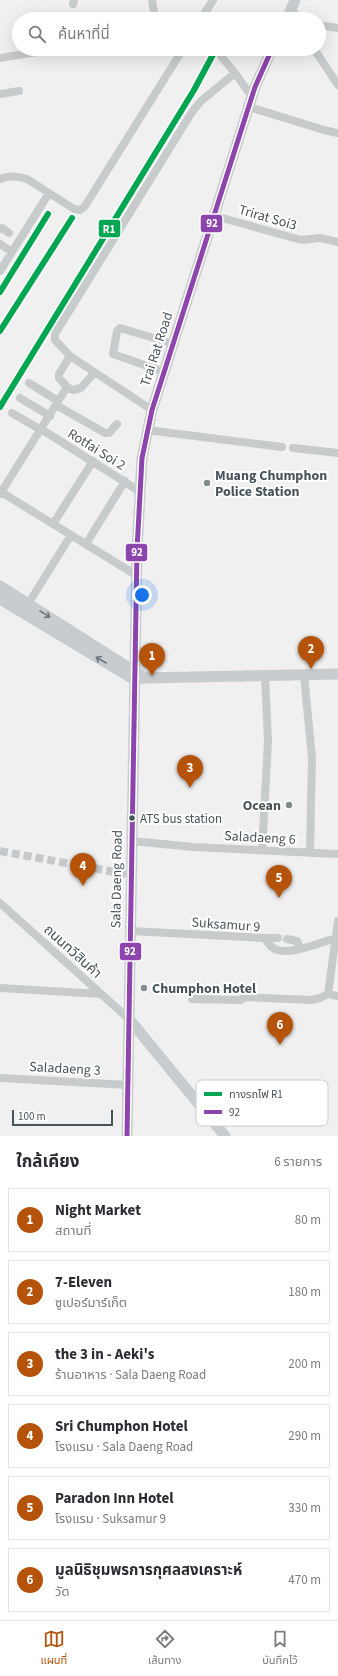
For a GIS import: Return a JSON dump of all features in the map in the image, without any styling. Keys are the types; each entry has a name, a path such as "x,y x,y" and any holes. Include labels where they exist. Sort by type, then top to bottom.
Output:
{"main road":[{"path":"294,12 295,0"},
{"name":"Trai Rat Road","path":"138,676 136,575 140,491 147,430 152,410 252,97 269,56"},
{"path":"0,586 25,608 138,676 265,676 338,674"},
{"path":"0,600 25,608"},
{"name":"Sala Daeng Road","path":"127,1136 132,842 138,676"},
{"path":"129,1019 196,1101"},
{"path":"217,1126 225,1136"}],"street":[{"path":"152,0 154,12"},
{"path":"205,12 213,0"},
{"path":"326,26 338,28"},
{"path":"0,58 12,56"},
{"path":"0,179 12,176 27,179 74,209 80,210 85,206 178,56"},
{"path":"221,56 252,97 324,130 338,133"},
{"path":"319,56 338,85"},
{"path":"152,410 70,356 55,340 55,334 192,112 201,101 235,73"},
{"path":"0,94 19,91"},
{"path":"0,271 49,193"},
{"name":"Trirat Soi3","path":"215,216 301,240 320,238 338,242"},
{"path":"0,229 2,228 9,233"},
{"path":"0,244 12,252"},
{"path":"164,372 113,354 117,331 120,328 174,344"},
{"path":"70,356 59,374 59,378 67,387 73,390 81,388 94,373"},
{"path":"29,383 104,433 109,433 117,424"},
{"path":"67,387 1,493 136,575"},
{"path":"20,398 50,416"},
{"name":"Rotfai Soi 2","path":"12,413 140,491"},
{"path":"147,430 282,447"},
{"path":"293,448 338,453"},
{"path":"53,524 92,461"},
{"path":"86,544 125,482"},
{"path":"25,608 71,535"},
{"path":"304,675 312,758 310,853"},
{"path":"262,851 268,741 265,676"},
{"name":"Saladaeng 6","path":"132,842 262,851 338,854"},
{"name":"ถนนทวีสินค้า","path":"0,903 129,1019"},
{"path":"328,994 338,921"},
{"name":"Suksamur 9","path":"130,931 265,938 270,946 274,949 282,951 336,939"},
{"path":"265,938 282,938 297,941 300,948"},
{"path":"0,988 88,992 101,994"},
{"path":"192,999 241,1000 244,997 311,1000 328,994 338,996"},
{"name":"Saladaeng 3","path":"0,1078 128,1085"}],"tunnel":[{"path":"0,851 131,875"}],"rail line":[{"name":"R1","path":"0,407 194,90 212,56"},
{"name":"R1","path":"0,292 48,214"},
{"name":"R1","path":"0,331 72,218"}],"transit line":[{"name":"92","path":"127,1136 137,550 142,458 152,410 255,87 269,56"}],"place":[{"name":"Muang Chumphon Police Station","path":"207,483"},
{"name":"7-Eleven","path":"311,669"},
{"name":"Night Market","path":"152,676"},
{"name":"the 3 in - Aeki's","path":"190,788"},
{"name":"Ocean","path":"289,805"},
{"name":"ATS bus station","path":"132,818"},
{"name":"Sri Chumphon Hotel","path":"83,886"},
{"name":"Paradon Inn Hotel","path":"279,898"},
{"name":"Chumphon Hotel","path":"144,988"},
{"name":"มูลนิธิชุมพรการกุศลสงเคราะห์","path":"280,1045"}]}
